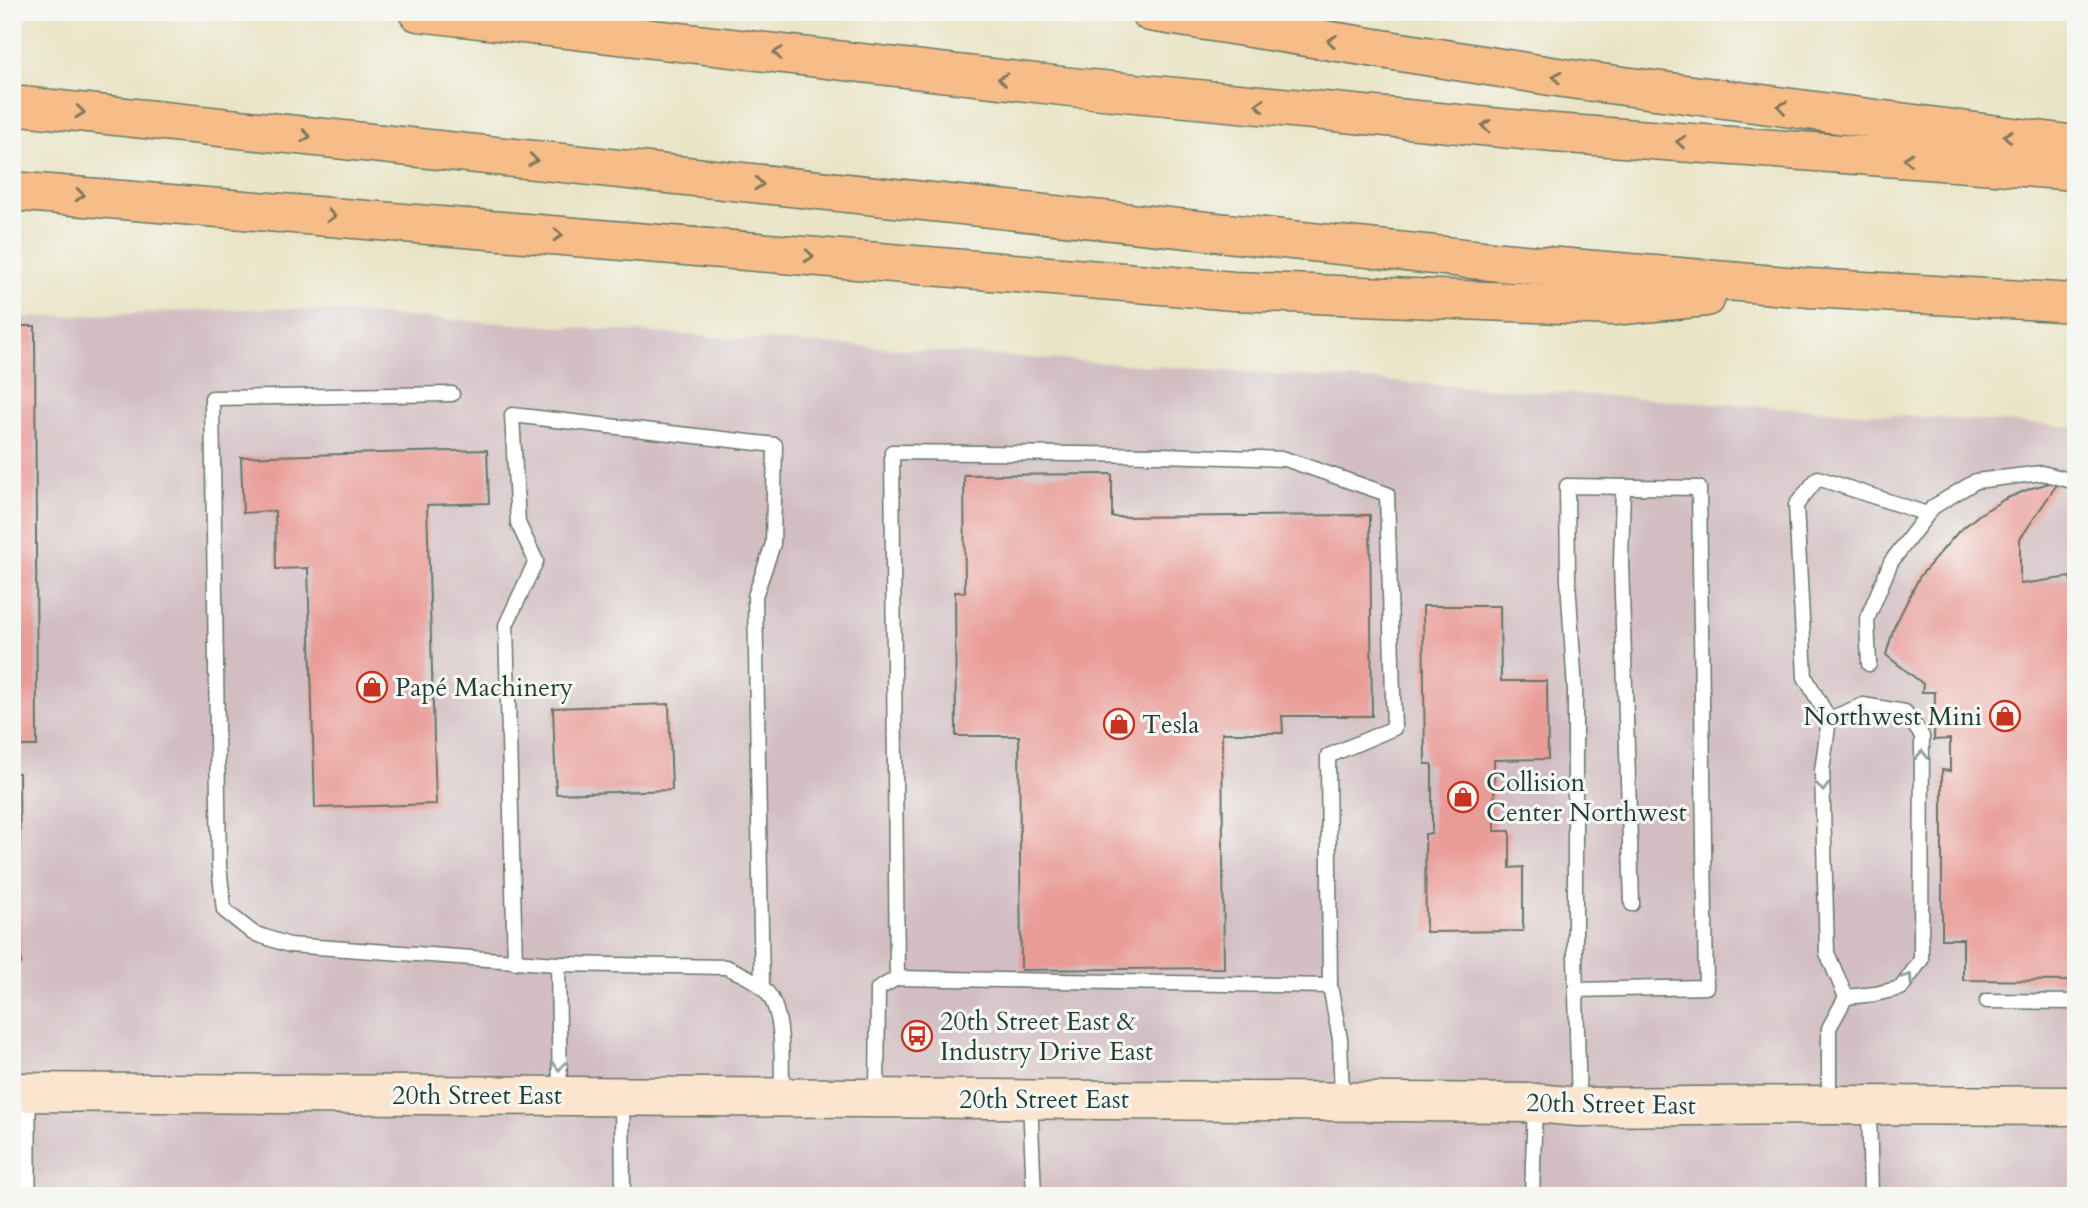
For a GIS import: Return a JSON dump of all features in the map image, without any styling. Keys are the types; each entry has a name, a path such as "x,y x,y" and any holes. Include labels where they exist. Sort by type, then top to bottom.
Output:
{"highway":[{"path":"418,12 1071,87 1554,133 2076,171"},
{"path":"1150,12 1570,79 2076,145"},
{"path":"12,105 1473,259 1810,288 2076,303"},
{"path":"12,191 1234,291 1613,306 1810,288"}],"main road":[{"name":"20th Street East","path":"15,1092 1535,1102 1579,1107 2076,1106"}],"street":[{"path":"15,1092 18,1196"}],"lane":[{"path":"452,394 212,398 219,866 224,910 253,933 289,946 515,962 726,967 744,974 771,998 776,1014 782,1097"},
{"path":"515,962 506,625 536,561 518,523 512,415 775,445 773,544 755,596 762,988"},
{"path":"897,978 892,452 1160,454 1284,459 1387,495 1394,728 1328,756 1330,986 1340,1038 1342,1101"},
{"path":"1869,664 1867,619 1891,562 1933,507 1976,481 2042,473 2076,482"},
{"path":"1846,997 1827,953 1822,771 1829,719 1805,677 1796,505 1818,478 1927,514"},
{"path":"1576,990 1706,987 1699,488 1567,486 1568,580 1575,690 1576,990 1579,1107"},
{"path":"1623,487 1621,564 1632,904"},
{"path":"1829,719 1863,705 1906,712 1922,736 1921,960 1901,988 1846,997"},
{"path":"558,964 559,1096"},
{"path":"877,1098 878,989 897,978 1330,986"},
{"path":"1829,1105 1829,1028 1846,997"},
{"path":"1987,1001 2076,1003"},
{"path":"622,1096 624,1196"},
{"path":"1030,1099 1034,1196"},
{"path":"1532,1196 1535,1102"},
{"path":"1869,1105 1871,1196"}],"shaded area":[{"path":"276,308 2076,427 2076,1196 12,1196 12,318"}],"building":[{"path":"12,326 35,326 37,746 12,746"},
{"name":"Papé Machinery","path":"487,450 489,503 427,505 436,804 315,808 308,568 276,569 275,511 243,513 241,457"},
{"name":"Tesla","path":"1112,474 1112,517 1370,515 1372,716 1282,716 1283,733 1222,733 1224,968 1021,970 1019,736 956,736 955,592 965,592 964,475"},
{"name":"Northwest Mini","path":"2060,480 2020,539 2020,584 2070,577 2076,608 2075,981 1963,980 1963,939 1942,939 1942,770 1950,771 1950,739 1934,740 1935,692 1922,692 1923,684 1886,655 1894,627 1920,576 1958,532 2005,499"},
{"name":"Collision Center Northwest","path":"1423,606 1500,606 1501,681 1547,681 1548,759 1494,760 1495,831 1510,831 1510,868 1523,867 1523,931 1426,932 1425,834 1432,833 1432,764 1425,764"},
{"path":"669,704 672,790 556,794 553,708"},
{"path":"12,773 19,773 21,964 12,964"}],"place":[{"name":"Papé Machinery","path":"372,687"},
{"name":"Northwest Mini","path":"2005,716"},
{"name":"Tesla","path":"1119,724"},
{"name":"Collision Center Northwest","path":"1463,797"},
{"name":"20th Street East & Industry Drive East","path":"917,1036"}]}
